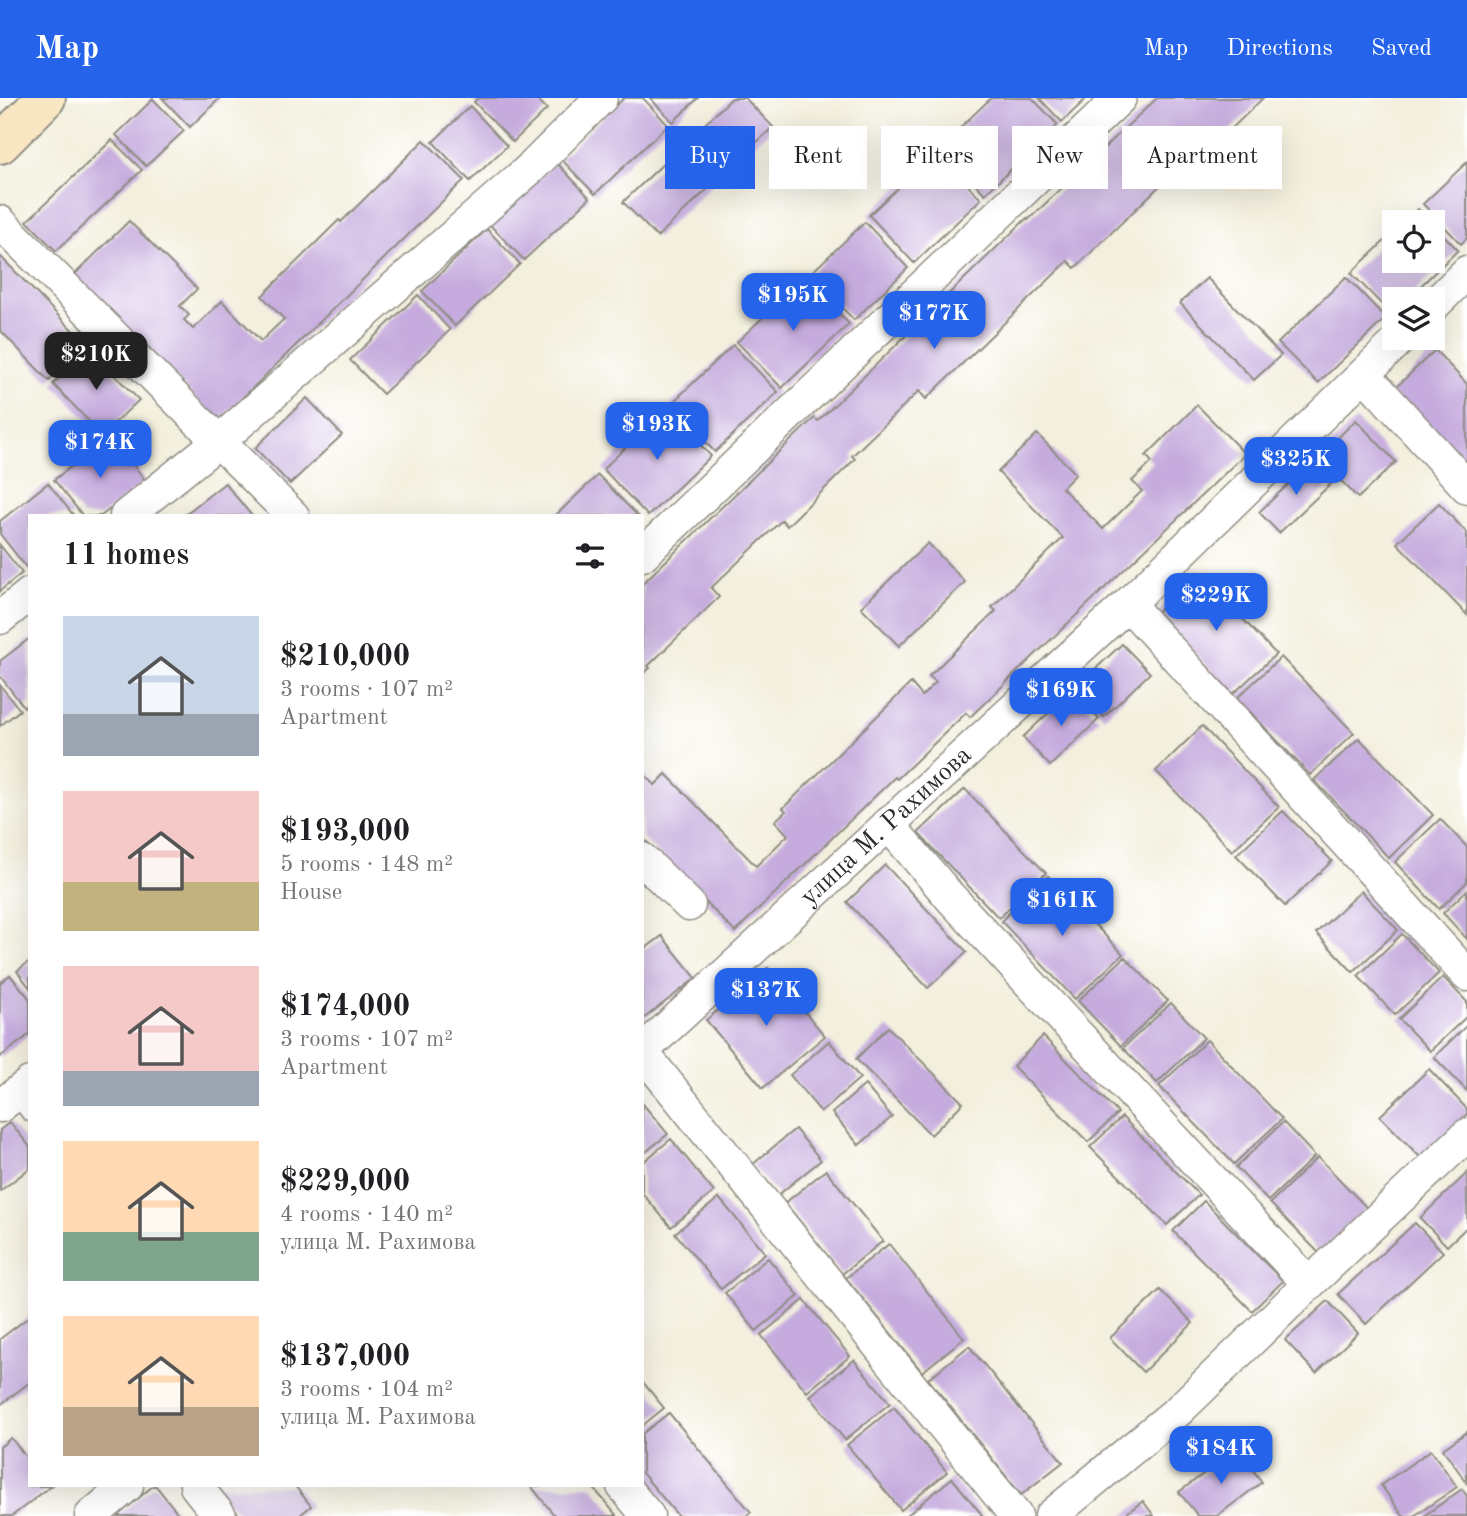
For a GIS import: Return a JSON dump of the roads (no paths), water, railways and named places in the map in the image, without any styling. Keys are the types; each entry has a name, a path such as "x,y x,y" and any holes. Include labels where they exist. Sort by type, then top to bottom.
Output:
{"street":[{"path":"0,144 46,98"},
{"path":"129,514 218,442 533,166 601,98"},
{"path":"644,553 1121,98"},
{"path":"0,222 291,514"},
{"path":"1445,294 1467,272"},
{"name":"улица М. Рахимова","path":"644,1049 1128,604 1389,350"},
{"path":"1364,374 1467,487"},
{"path":"0,618 28,596"},
{"path":"1128,604 1467,975"},
{"path":"888,824 950,897 1309,1284"},
{"path":"644,861 689,905"},
{"path":"644,1053 1016,1516"},
{"path":"1051,1516 1179,1410 1467,1135"},
{"path":"91,1516 126,1487"},
{"path":"197,1487 220,1516"},
{"path":"624,1487 648,1516"}]}
